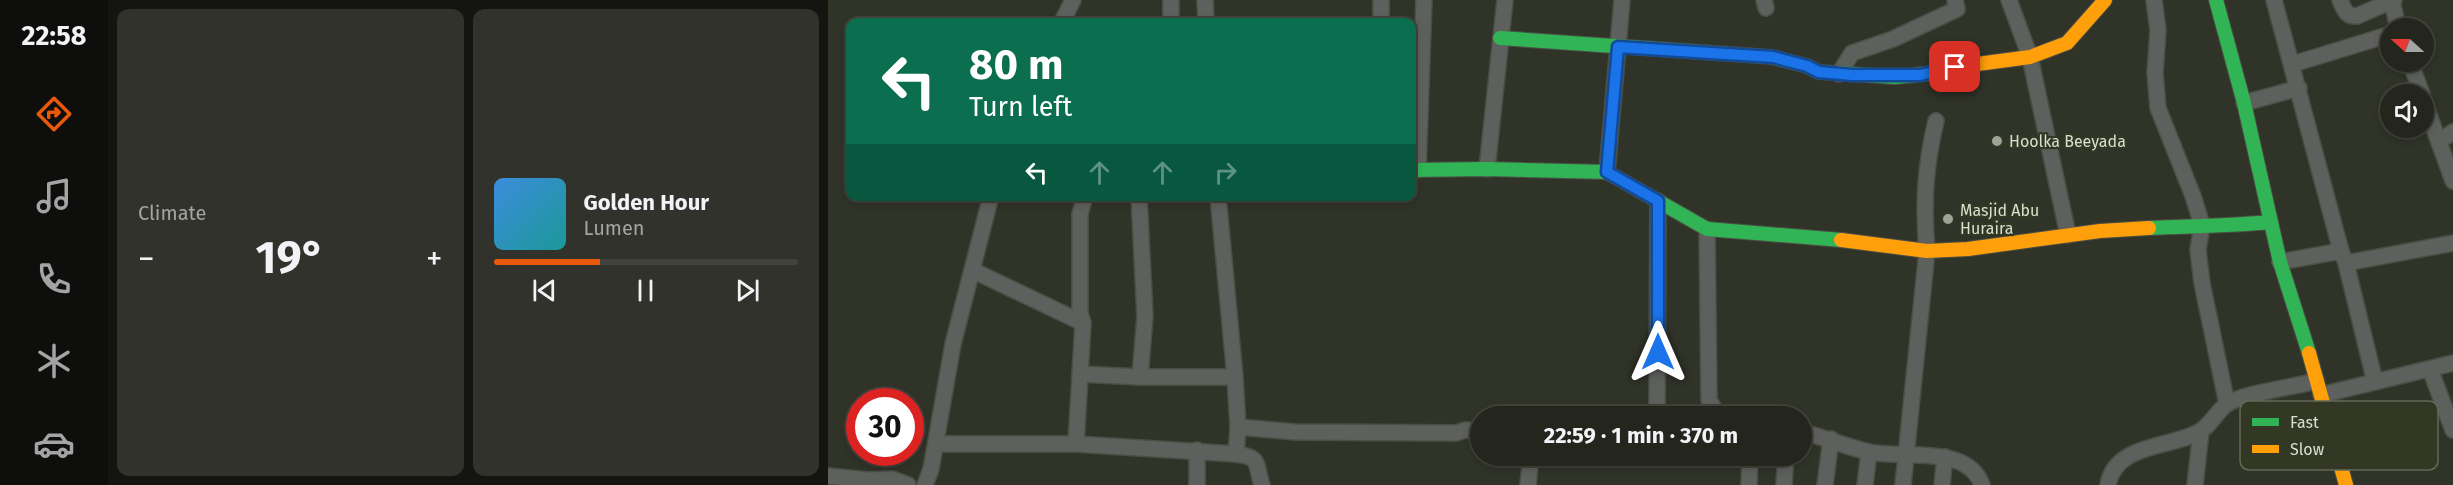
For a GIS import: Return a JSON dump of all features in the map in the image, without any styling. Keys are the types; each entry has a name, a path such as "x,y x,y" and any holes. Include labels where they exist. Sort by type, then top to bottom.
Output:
{"street":[{"path":"1064,18 1072,0"},
{"path":"1171,0 1171,18"},
{"path":"1205,0 1206,18"},
{"path":"1381,0 1381,18"},
{"path":"1416,91 1424,0"},
{"path":"1487,169 1505,0"},
{"path":"1607,172 1622,0"},
{"path":"1839,74 1852,53 1893,39 1957,9 1955,0"},
{"path":"2009,0 2030,57 2068,235"},
{"path":"1500,38 1773,57 1807,66 1819,72 1895,77 2030,57 2067,43 2105,0"},
{"path":"2154,0 2158,30 2155,74 2158,108 2202,225 2198,250 2202,282 2227,404"},
{"path":"2216,0 2244,103 2280,262 2295,304 2322,401"},
{"path":"2274,0 2293,64 2375,382"},
{"path":"2340,0 2345,12 2351,16 2357,16 2393,1 2396,18"},
{"path":"2293,64 2380,37"},
{"path":"2244,103 2299,88"},
{"path":"1903,485 1904,455 1927,251 1924,212 1927,158 1936,121"},
{"path":"2434,127 2453,182"},
{"path":"2439,141 2453,132"},
{"path":"1416,170 1607,172 1707,229 1870,242 1927,251 1968,249 2068,235 2270,222"},
{"path":"926,485 936,444 953,345 990,201"},
{"path":"1076,444 1083,323 1080,313 1080,214 1084,201"},
{"path":"1139,201 1145,316 1140,377"},
{"path":"1218,201 1235,377 1238,427 1236,454"},
{"path":"1657,406 1658,201"},
{"path":"1707,229 1709,400 1713,406"},
{"path":"2280,262 2344,257 2453,243"},
{"path":"972,270 1083,323"},
{"path":"2108,485 2114,468 2120,461 2145,449 2201,431 2227,404 2243,398 2375,382 2453,363"},
{"path":"2430,369 2453,430"},
{"path":"1080,374 1140,377 1235,377"},
{"path":"1238,427 1296,432 1456,433 1470,430"},
{"path":"2195,485 2201,431"},
{"path":"1812,434 1869,452 1945,457 1959,461 1978,475 1982,485"},
{"path":"1826,485 1831,439"},
{"path":"936,444 1076,444 1236,454 1250,456 1255,460 1262,485"},
{"path":"1197,450 1197,485"},
{"path":"1865,485 1869,452"},
{"path":"1942,485 1945,457"},
{"path":"1528,485 1530,466"},
{"path":"1749,485 1750,466"},
{"path":"1784,485 1785,466"},
{"path":"2342,470 2346,485"},
{"path":"828,476 867,483 892,479 908,485"}],"traffic: fast":[{"path":"2216,0 2244,103 2280,262 2309,353"},
{"path":"1500,38 1772,57 1807,66 1819,72 1895,77 1925,74"},
{"path":"1416,170 1607,172 1707,229 1841,240"},
{"path":"2149,228 2270,222"}],"traffic: slow":[{"path":"1925,74 1955,67 2030,57 2067,43 2105,0"},
{"path":"1841,240 1927,251 1968,249 2100,231 2149,228"},
{"path":"2309,353 2322,401"},
{"path":"2342,470 2346,485"}],"place":[{"name":"Hoolka Beeyada","path":"1997,141"},
{"name":"Masjid Abu Huraira","path":"1948,219"}],"route":[{"path":"1658,352 1658,201 1607,172 1618,47 1773,57 1807,66 1819,72 1852,75 1895,77 1920,75 1955,67"}]}
